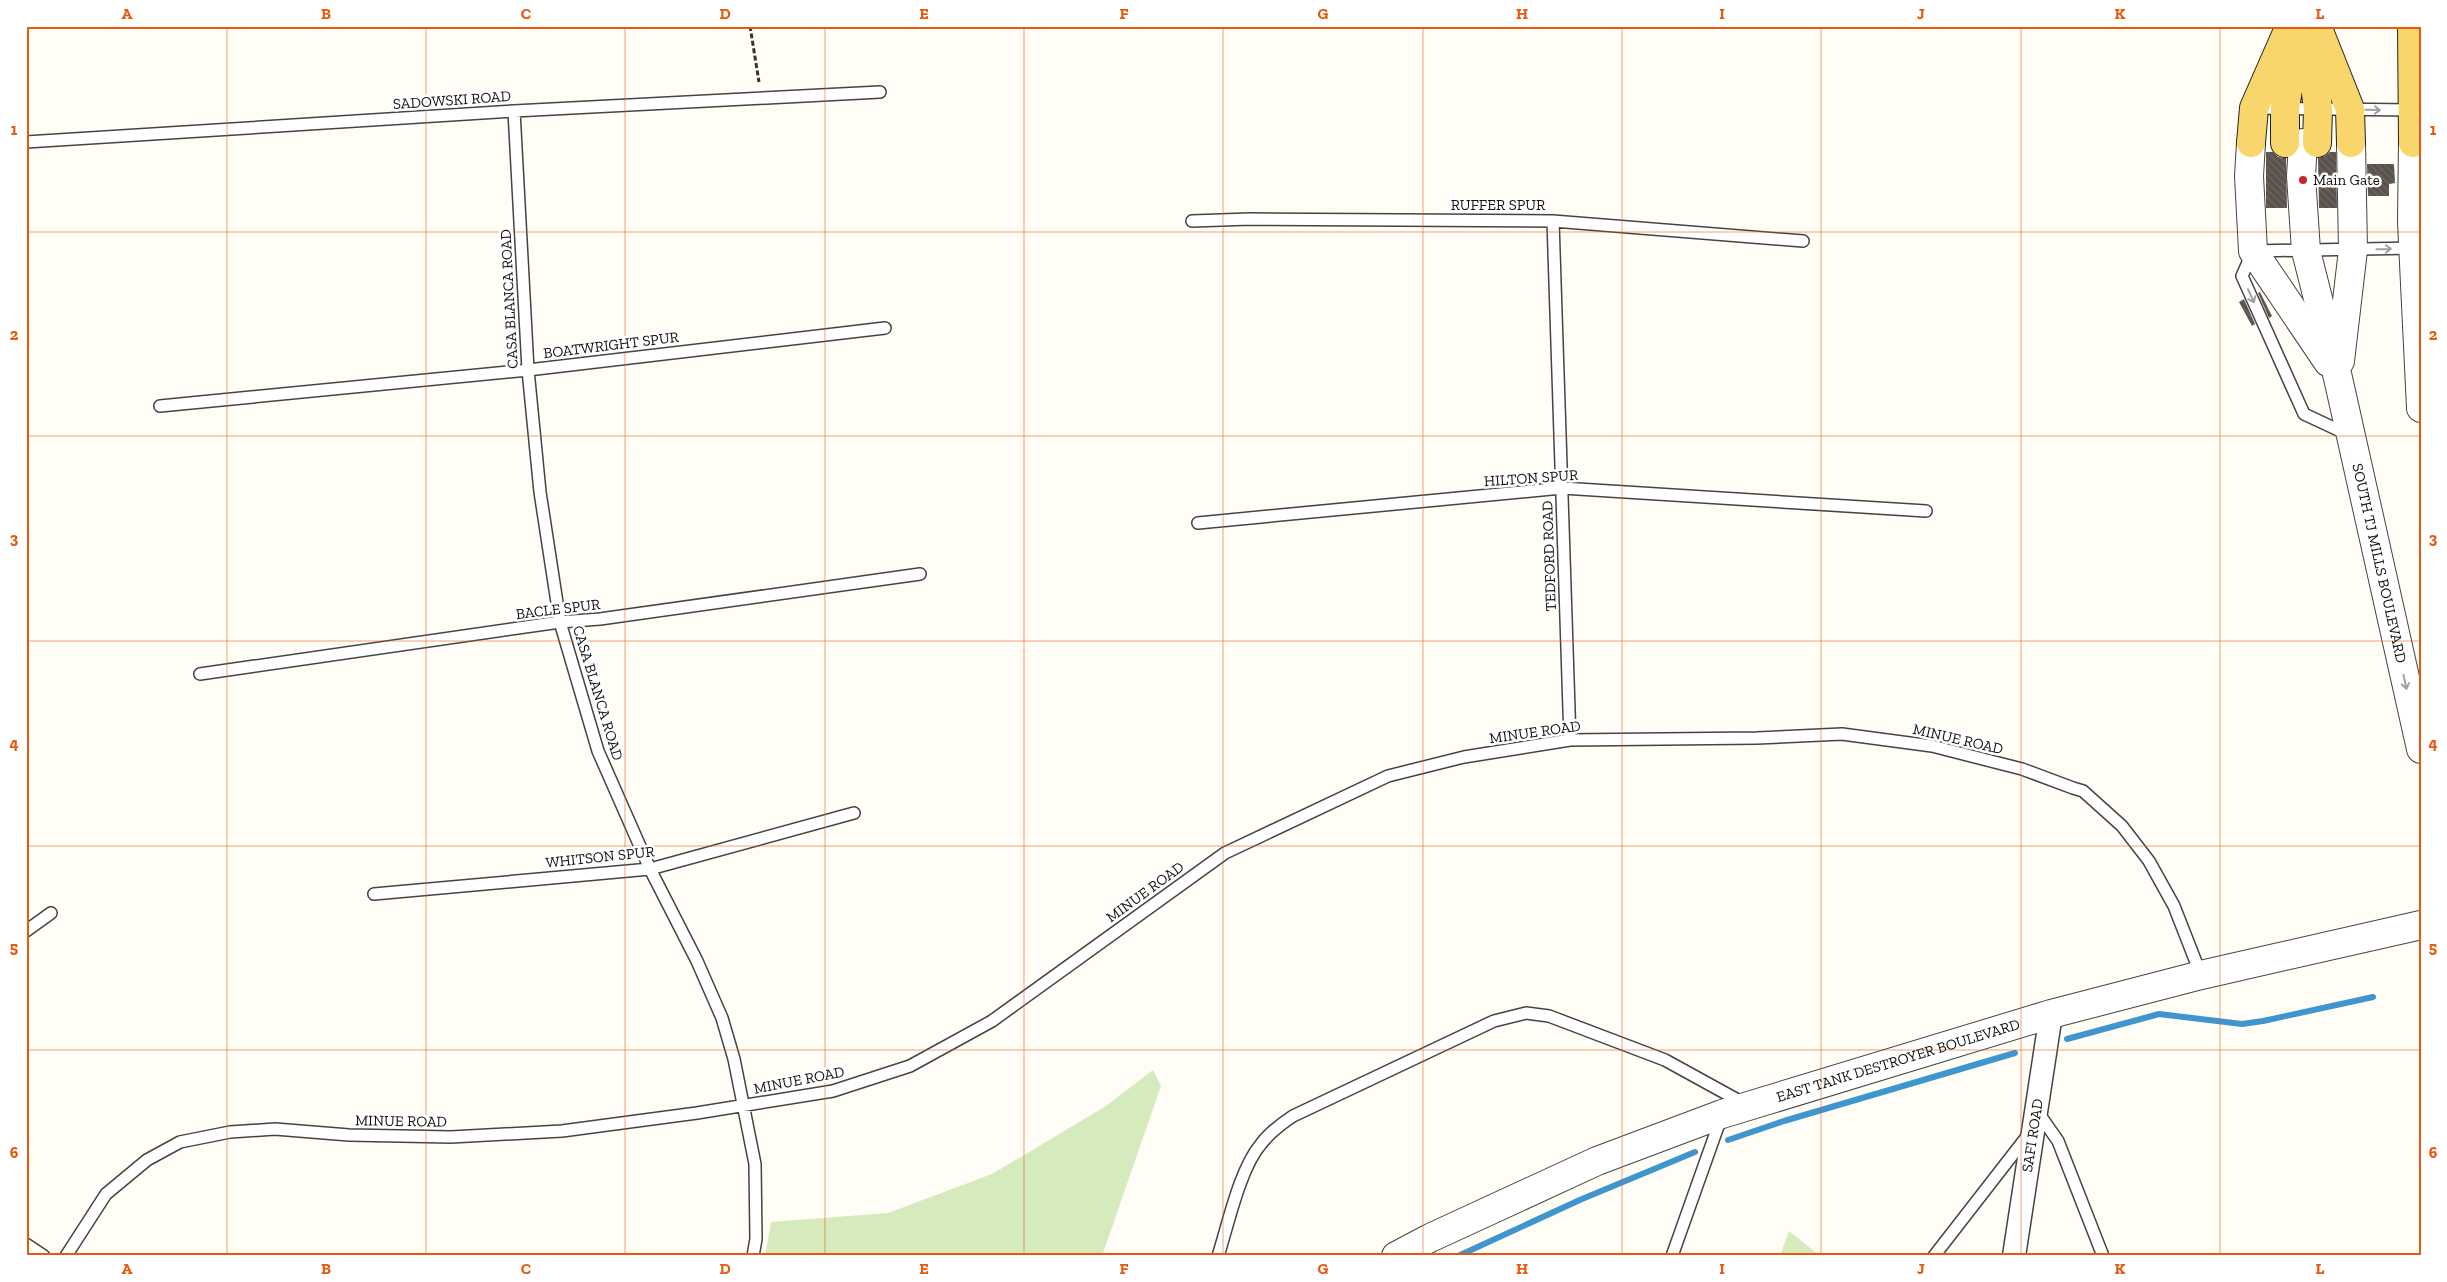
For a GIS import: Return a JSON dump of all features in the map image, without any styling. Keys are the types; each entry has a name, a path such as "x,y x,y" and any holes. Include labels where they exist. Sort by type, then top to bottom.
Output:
{"main road":[{"path":"2290,26 2302,108"},
{"path":"2294,26 2302,108"},
{"path":"2298,26 2302,108 2301,143"},
{"path":"2301,143 2303,26"},
{"path":"2301,143 2308,26"},
{"path":"2302,108 2312,26"},
{"path":"2302,108 2317,26"},
{"path":"2412,26 2413,143"}],"street":[{"path":"2301,143 2304,251 2338,378"},
{"path":"2301,143 2249,176 2304,251"},
{"path":"2301,143 2304,251 2338,378"},
{"path":"2413,143 2414,248 2421,408"},
{"name":"SOUTH TJ MILLS BOULEVARD","path":"2304,251 2338,378 2421,748"},
{"name":"EAST TANK DESTROYER BOULEVARD","path":"1396,1256 1430,1238 1597,1161 1722,1114 2051,1014 2200,975 2421,925"},
{"name":"SAFI ROAD","path":"2014,1256 2051,1014"}],"lane":[{"name":"SADOWSKI ROAD","path":"26,142 514,111 880,92"},
{"path":"2302,108 2412,110"},
{"name":"CASA BLANCA ROAD","path":"514,111 528,370 540,492 560,622 598,751 650,869 697,961 722,1018 734,1058 754,1164 756,1239 753,1256"},
{"name":"RUFFER SPUR","path":"1192,221 1250,219 1553,221 1803,241"},
{"name":"TEDFORD ROAD","path":"1553,221 1570,740"},
{"path":"2351,436 2304,414 2242,276 2304,251 2414,248"},
{"name":"BOATWRIGHT SPUR","path":"160,406 528,370 885,328"},
{"name":"HILTON SPUR","path":"1198,523 1562,488 1926,511"},
{"name":"BACLE SPUR","path":"200,674 560,622 610,618 920,574"},
{"name":"MINUE ROAD","path":"66,1256 106,1194 147,1160 180,1142 230,1132 275,1129 349,1135 451,1137 553,1131 742,1106 833,1091 910,1066 992,1021 1225,853 1388,776 1464,757 1570,740 1757,738 1842,734 1932,746 2022,769 2083,791 2122,826 2149,861 2174,906 2200,975"},
{"name":"WHITSON SPUR","path":"374,894 650,869 854,813"},
{"path":"26,931 51,913"},
{"path":"1218,1256 1247,1168 1260,1145 1278,1127 1294,1116 1494,1021 1526,1013 1549,1016 1665,1060 1749,1106"},
{"path":"1672,1256 1722,1114"},
{"path":"1934,1256 2035,1119 2058,1141 2103,1256"},
{"path":"26,1244 44,1256"}],"path":[{"path":"750,26 762,98"}],"green space":[{"path":"1153,1070 1161,1086 1102,1256 765,1256 771,1222 888,1213 992,1174 1106,1106"},
{"path":"1789,1231 1820,1256 1780,1256"}],"building":[{"path":"2266,152 2273,152 2278,157 2286,158 2287,208 2266,208"},
{"path":"2330,152 2336,152 2337,208 2319,208 2318,158"},
{"path":"2367,164 2394,164 2395,183 2389,184 2389,196 2368,196"},
{"path":"2260,292 2272,316 2269,318 2258,293"},
{"path":"2244,299 2255,324 2252,326 2239,302"}],"waterway":[{"path":"2067,1039 2159,1014 2242,1024 2373,997"},
{"path":"1728,1140 1784,1121 2015,1053"},
{"path":"1458,1256 1582,1199 1695,1152"}],"place":[{"name":"Main Gate","path":"2303,180"}]}
